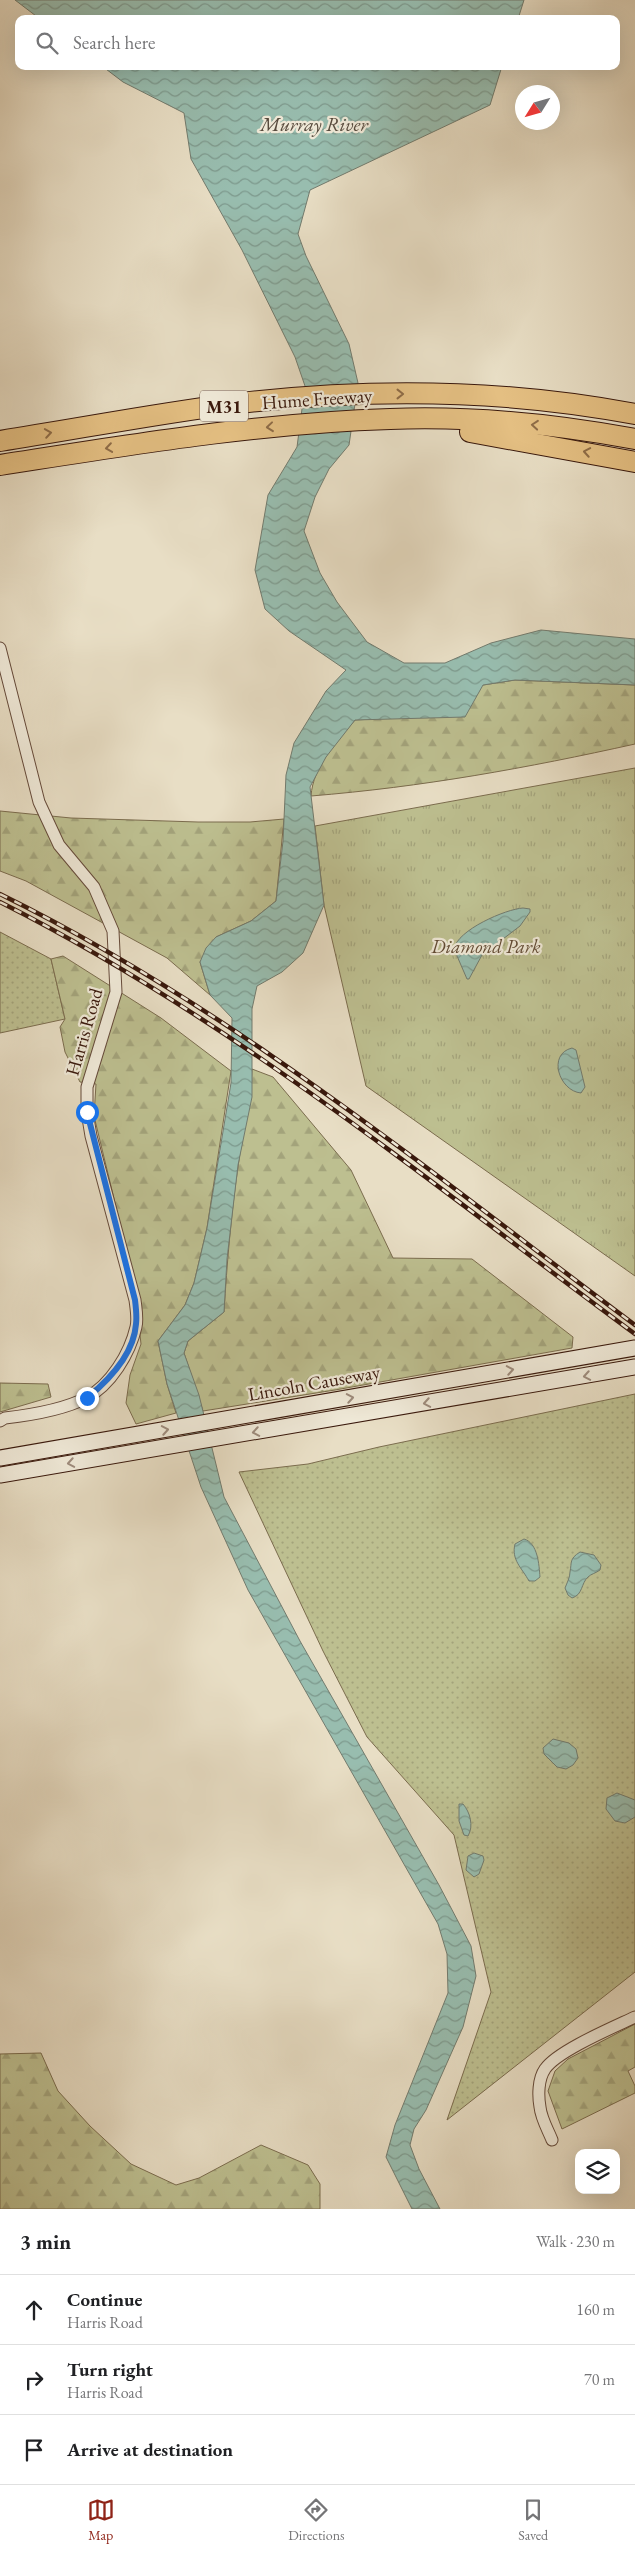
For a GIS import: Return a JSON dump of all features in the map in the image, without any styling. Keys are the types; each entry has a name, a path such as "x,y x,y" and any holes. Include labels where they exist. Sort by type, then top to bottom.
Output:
{"highway":[{"name":"Hume Freeway","path":"0,441 242,404 319,396 451,395 560,403 635,414"},
{"path":"560,403 635,406"},
{"name":"Hume Freeway","path":"0,465 236,431 319,422 449,425"},
{"path":"449,425 551,427 635,439"},
{"path":"449,425 489,435 635,462"}],"main road":[{"name":"Lincoln Causeway","path":"0,1458 635,1348"},
{"name":"Lincoln Causeway","path":"0,1475 635,1367"}],"street":[{"name":"Harris Road","path":"0,648 39,802 59,846 94,887 113,931 116,992 86,1087 87,1112 135,1300 136,1325 121,1363 100,1387 87,1398 61,1407 5,1418 0,1421"},
{"path":"552,2140 540,2108 539,2086 545,2069 592,2038 635,2016"}],"green space":[{"path":"515,680 635,685 635,744 474,776 311,796 316,775 321,765 355,720 392,718 483,685"},
{"name":"Diamond Park","path":"635,768 635,1276 366,1086 324,905 315,826"},
{"path":"0,811 71,818 198,822 250,822 284,819 276,901 251,921 216,937 200,962 210,995 167,958 26,881 0,871"},
{"path":"0,932 51,959 65,1019 0,1033"},
{"path":"63,956 161,1018 231,1071 207,1228 194,1283 185,1305 158,1341 167,1384 176,1413 136,1424 126,1403 130,1375 141,1344 134,1281 94,1116 96,1084 80,1082 65,1052 60,1027 65,1019 51,959"},
{"path":"252,1069 273,1077 351,1170 393,1258 472,1259 573,1337 572,1348 335,1390 203,1411 184,1353 188,1341 224,1312 233,1203 249,1106"},
{"path":"0,1383 48,1384 51,1397 0,1412"},
{"path":"635,1394 635,1972 447,2120 491,1992 454,1835 367,1737 323,1651 239,1472 308,1464 379,1447"},
{"path":"635,2024 635,2067 628,2071 635,2086 635,2093 562,2129 548,2091 555,2071 568,2059"},
{"path":"41,2053 58,2091 90,2126 131,2164 176,2185 199,2178 261,2145 308,2165 320,2184 320,2209 0,2209 0,2054"}],"water":[{"path":"15,0 524,0 519,15 35,15"},
{"name":"Murray River","path":"107,70 501,70 490,105 310,190 298,234 306,256 349,344 358,383 349,445 329,469 315,497 304,531 320,573 337,602 367,642 404,663 445,663 491,643 541,630 635,639 635,685 515,680 483,685 465,717 355,720 326,757 310,787 324,905 303,953 282,972 257,986 252,1009 252,1097 238,1165 227,1259 224,1312 188,1341 184,1353 199,1395 224,1497 300,1641 439,1885 471,1946 476,1976 463,2027 426,2110 414,2129 410,2145 419,2169 440,2209 412,2209 386,2157 395,2125 448,1993 447,1954 438,1924 248,1590 201,1487 167,1384 158,1341 185,1305 194,1283 207,1228 231,1083 232,1018 210,995 200,962 206,948 216,937 251,921 276,901 283,841 286,775 294,743 326,691 346,670 289,631 265,609 255,570 268,495 297,447 305,386 295,357 242,250 191,159 184,113 123,82"},
{"path":"523,908 530,909 530,912 520,926 482,955 469,979 467,979 454,949 457,942 473,928 494,916"},
{"path":"572,1048 576,1050 585,1087 581,1093 573,1091 567,1086 559,1072 558,1064 560,1057 564,1052"},
{"path":"524,1539 529,1541 537,1555 540,1577 535,1581 529,1581 516,1559 515,1544"},
{"path":"580,1552 594,1555 601,1565 600,1570 588,1577 580,1592 572,1598 568,1595 565,1588 570,1576 572,1561"},
{"path":"553,1739 569,1743 576,1749 578,1758 573,1765 566,1769 557,1767 544,1754 543,1748"},
{"path":"617,1793 635,1800 635,1817 625,1823 615,1821 606,1809 607,1798"},
{"path":"459,1804 463,1804 468,1811 471,1828 468,1836 464,1835 459,1821"},
{"path":"474,1853 483,1856 484,1860 479,1874 474,1877 466,1870 468,1856"}],"railway":[{"path":"0,894 85,939 167,988 248,1040 327,1094 405,1151 635,1325"},
{"path":"0,902 85,948 167,997 248,1050 404,1161 635,1334"}],"route":[{"path":"87,1112 91,1136 135,1300 136,1325 121,1363 100,1387 87,1398"}]}
